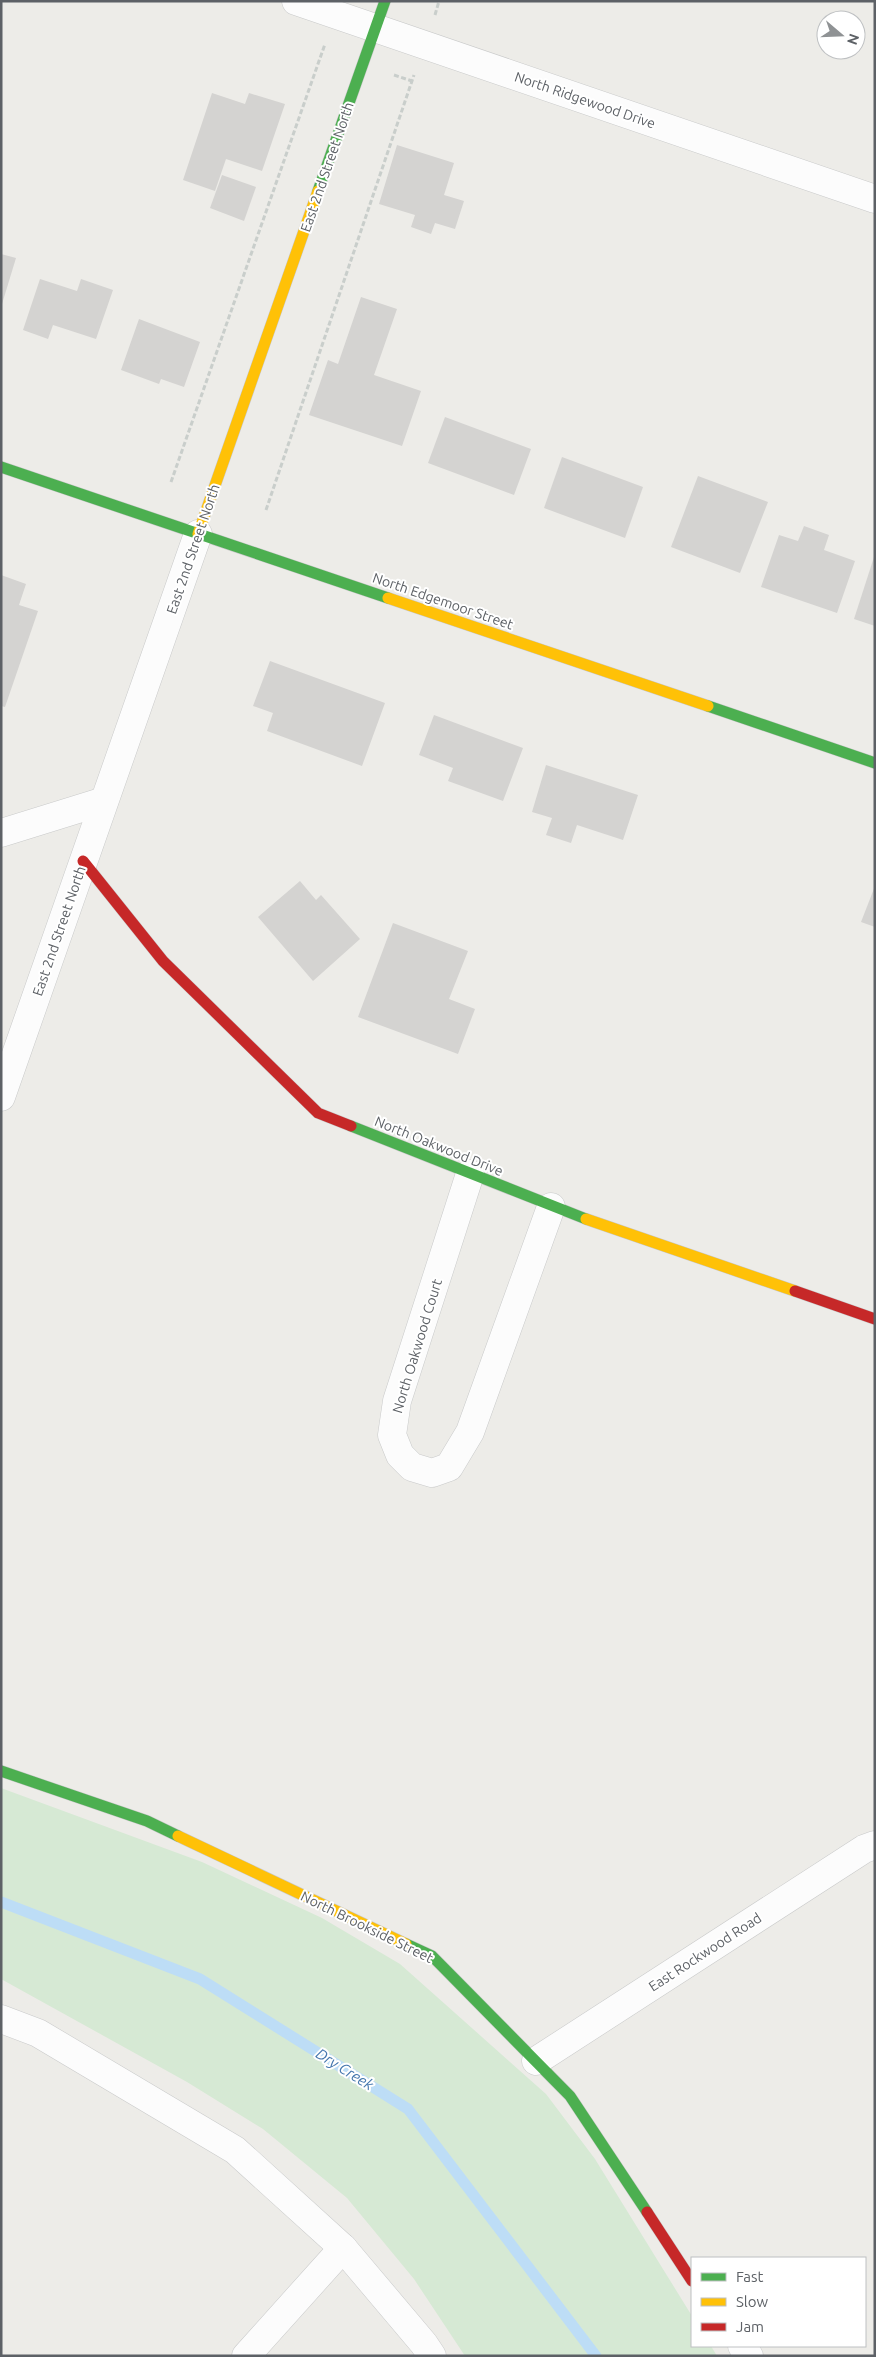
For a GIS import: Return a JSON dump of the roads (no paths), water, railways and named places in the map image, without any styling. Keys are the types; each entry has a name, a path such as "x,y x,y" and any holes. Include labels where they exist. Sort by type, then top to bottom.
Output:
{"street":[{"name":"North Ridgewood Drive","path":"296,1 875,199"},
{"name":"East 2nd Street North","path":"1,1097 386,1"},
{"name":"North Edgemoor Street","path":"1,467 875,763"},
{"path":"1,833 104,801"},
{"name":"North Oakwood Drive","path":"83,861 163,961 318,1114 551,1207 875,1319"},
{"name":"North Oakwood Court","path":"470,1174 397,1401 392,1435 400,1455 412,1467 432,1473 449,1467 470,1432 551,1207"},
{"name":"North Brookside Street","path":"1,1771 147,1821 432,1956 570,2096 691,2279"},
{"name":"East Rockwood Road","path":"536,2061 864,1849 875,1845"},
{"path":"1,2019 38,2033 235,2150 343,2248 432,2356"},
{"path":"246,2356 343,2248"}],"waterway":[{"name":"Dry Creek","path":"1,1902 200,1979 408,2109 596,2356"}]}
